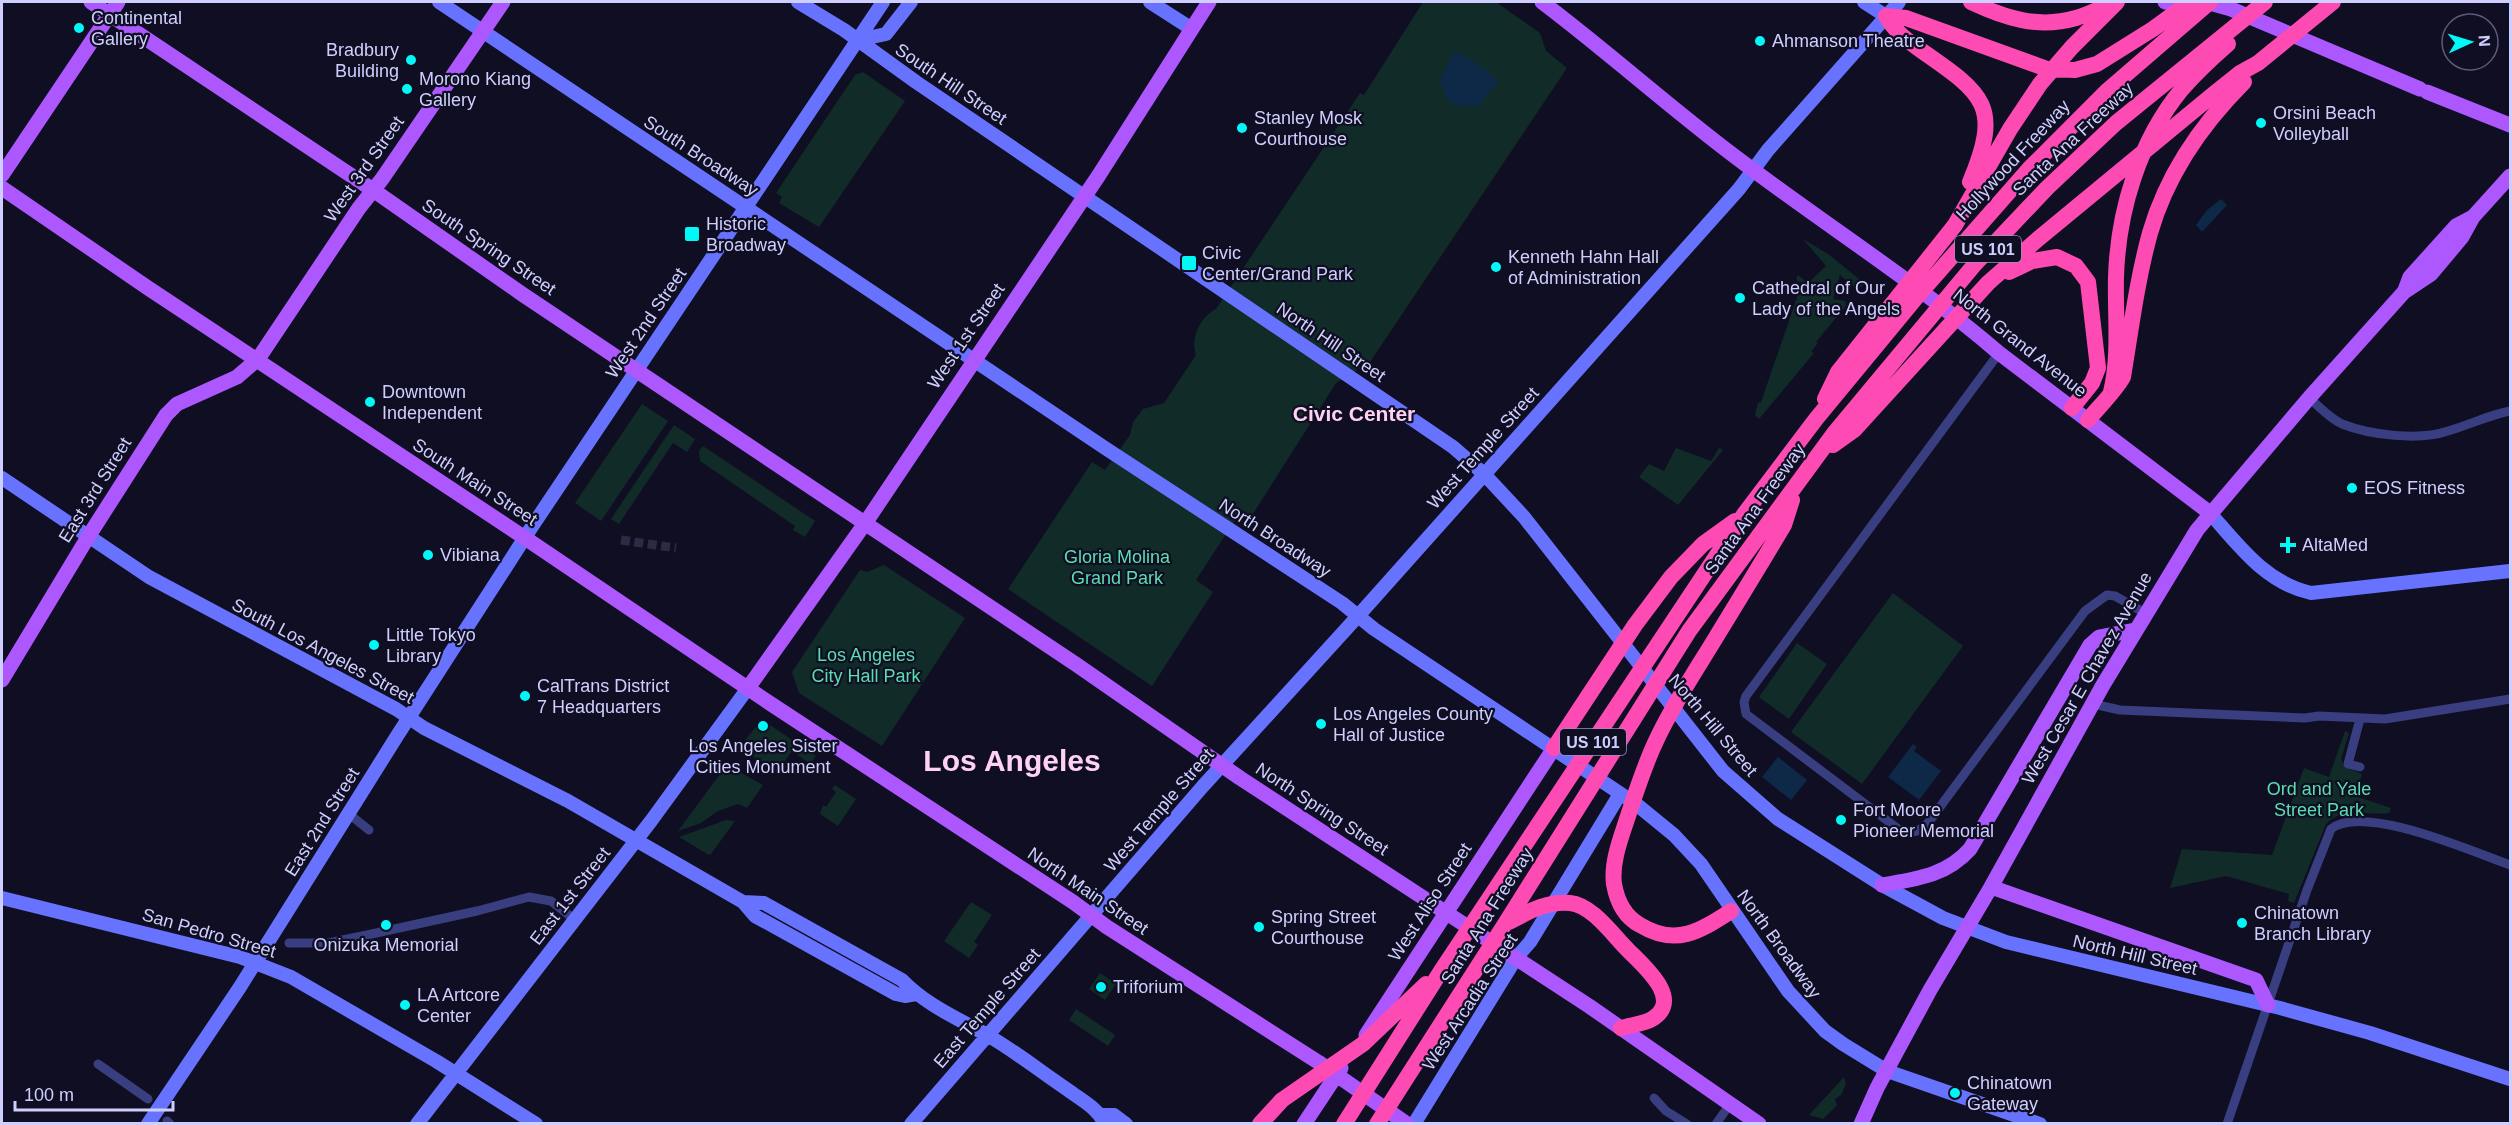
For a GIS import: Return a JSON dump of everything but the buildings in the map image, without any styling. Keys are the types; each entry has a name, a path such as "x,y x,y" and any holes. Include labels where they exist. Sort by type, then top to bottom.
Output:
{"highway":[{"path":"1971,2 1998,14 2034,22 2071,19 2109,7"},
{"path":"1886,16 1906,18 2053,70 2084,69 2097,64 2129,44 2190,2"},
{"name":"Hollywood Freeway","path":"1816,419 1992,209 2069,128 2150,52 2211,2"},
{"name":"Santa Ana Freeway","path":"1377,1124 1689,631 1818,456 1918,331 2011,224 2085,150 2191,69 2265,2"},
{"path":"2111,392 2116,364 2117,262 2128,199 2144,152 2191,69 2272,2"},
{"path":"1818,456 1854,430 1988,283 2038,239 2332,2"},
{"path":"1816,419 1838,372 1939,248 1969,205 2010,129 2040,84 2109,7"},
{"path":"1886,16 1895,31 1962,79 1977,95 1986,123 1986,140 1981,158 1939,248"},
{"path":"2088,420 2119,385 2123,377 2148,243 2167,189 2181,161 2199,135 2249,71"},
{"path":"1966,306 2007,273 2032,261 2057,257 2076,266 2090,288 2098,368 2092,383 2072,408"},
{"name":"Santa Ana Freeway","path":"1344,1124 1441,971 1745,513 1816,419"},
{"path":"1731,911 1694,934 1674,937 1653,933 1626,914 1617,897 1614,883 1615,863 1625,826 1657,738 1784,525 1796,486"},
{"path":"1559,753 1635,625 1671,577 1704,544 1745,513"},
{"path":"1505,924 1533,909 1558,904 1572,903 1593,914 1661,986 1663,1005 1656,1016 1651,1020 1621,1028"},
{"path":"1260,1124 1282,1100 1363,1044 1398,1008 1441,971"},
{"path":"1397,1092 1402,1123"}],"main road":[{"name":"South Spring Street","path":"91,2 114,8 636,371 866,522"},
{"name":"South Broadway","path":"439,2 975,360"},
{"name":"West 3rd Street","path":"258,359 358,208 373,190 503,2"},
{"name":"South Hill Street","path":"798,2 858,40 916,82 1085,195"},
{"name":"West 2nd Street","path":"525,538 883,2"},
{"path":"858,40 886,34 911,2"},
{"path":"1150,2 1192,29"},
{"name":"West 1st Street","path":"748,688 866,522 975,360 1085,195 1209,2"},
{"name":"North Grand Avenue","path":"1542,2 1679,114 1901,276 2210,513 2263,570 2282,584 2312,593 2511,571"},
{"path":"1864,2 1886,16"},
{"name":"West Temple Street","path":"1090,915 1739,189 1752,169 1899,2"},
{"path":"2165,2 2191,8 2225,5"},
{"path":"2206,2 2225,5 2424,91 2511,125"},
{"path":"2,176 114,8"},
{"name":"West Cesar E Chavez Avenue","path":"1862,1124 1930,990 2135,630 2197,530 2309,398 2404,292 2431,274 2462,237 2473,217 2511,176"},
{"name":"South Main Street","path":"2,188 748,688"},
{"name":"North Hill Street","path":"1085,195 1212,284 1409,416 1453,447 1484,474 1524,517 1723,771 1755,801 1830,854 1943,918 2007,942 2268,1005 2370,1033 2511,1078"},
{"name":"East 3rd Street","path":"2,680 88,537 171,409 190,397 237,377 258,359"},
{"name":"North Broadway","path":"975,360 1644,810 1687,848 1772,970 1806,1012 1843,1044 1887,1071 2040,1124"},
{"name":"South Los Angeles Street","path":"2,478 148,577 410,718 433,733 568,801 744,902 755,916 896,994 905,996 916,994 966,1026 987,1035"},
{"name":"North Spring Street","path":"866,522 1222,765 1621,1028 1759,1124"},
{"name":"East 2nd Street","path":"148,1124 255,963 525,538"},
{"path":"1882,885 1941,873 1959,861 1970,849 2090,645 2099,636 2135,630"},
{"name":"East 1st Street","path":"417,1124 636,840 748,688"},
{"name":"North Main Street","path":"748,688 1197,986 1318,1062 1402,1123"},
{"name":"West Aliso Street","path":"1304,1124 1451,917 1559,753"},
{"name":"West Arcadia Street","path":"1402,1123 1511,955 1530,942 1606,813 1620,794"},
{"path":"1990,887 2256,980 2268,1005"},
{"name":"San Pedro Street","path":"2,898 240,957 312,987 536,1124"},
{"name":"East Temple Street","path":"911,1124 1090,915"},
{"path":"987,1035 1103,1119 1114,1116 1126,1124"}],"street":[{"path":"1999,353 1746,696 1744,702 1746,714 1901,831 1915,833 1922,830 1945,800 2085,611 2107,595 2115,596 2145,613"},
{"path":"2309,398 2328,415 2342,423 2375,433 2398,435 2446,432 2481,418 2511,411"},
{"path":"2093,704 2120,710 2360,719 2385,718 2511,699"},
{"path":"2360,719 2348,764 2360,767"},
{"path":"349,814 369,830"},
{"path":"2227,1124 2328,835 2338,824 2348,821 2382,823 2401,827 2511,865"},
{"path":"289,943 328,943 477,911 520,898 535,897 551,901 575,920"},
{"path":"98,1064 148,1099"},
{"path":"1654,1098 1666,1111 1686,1124"},
{"path":"1716,1124 1730,1104"}],"green space":[{"name":"Gloria Molina Grand Park","path":"1423,2 1496,2 1540,33 1546,51 1567,68 1370,362 1336,383 1251,517 1241,511 1196,580 1213,592 1152,686 1008,589 1092,462 1105,470 1130,435 1133,422 1143,409 1164,403 1196,355 1194,342 1201,323 1216,309 1360,93 1364,95"},
{"path":"863,72 905,101 819,227 779,203 782,197 776,193 855,75"},
{"path":"1803,239 1828,254 1864,283 1861,287 1853,286 1840,275 1833,299 1845,301 1846,306 1816,342 1818,343 1811,352 1814,353 1759,419 1755,415 1758,403 1761,402 1802,283 1796,280 1798,275 1808,283 1826,266"},
{"path":"642,404 668,421 601,521 575,503"},
{"path":"674,425 695,439 687,452 673,443 619,524 611,519"},
{"path":"703,446 815,521 805,537 793,530 795,526 700,461 699,451"},
{"path":"1676,448 1711,461 1719,448 1723,450 1678,505 1639,477 1649,464 1664,471"},
{"name":"Los Angeles City Hall Park","path":"884,565 965,618 882,746 799,693 792,672 860,570 867,572"},
{"path":"1893,593 1963,646 1862,784 1791,732"},
{"path":"1797,643 1827,664 1789,719 1759,697"},
{"path":"767,723 816,756 810,764 792,751 777,772 772,772 743,748 742,744 758,724"},
{"name":"Ord and Yale Street Park","path":"2345,731 2349,733 2341,759 2345,767 2362,774 2356,793 2358,797 2391,808 2389,813 2348,813 2333,818 2326,824 2294,903 2288,901 2289,894 2226,876 2170,888 2182,849 2272,855 2304,768 2329,777"},
{"path":"726,766 763,785 747,808 738,804 718,811 701,823 678,831"},
{"path":"835,785 856,799 838,826 820,814 823,805 826,807 836,792 832,789"},
{"path":"726,820 735,821 709,855 679,837"},
{"path":"971,902 992,915 974,942 978,945 969,958 944,941"},
{"path":"1100,973 1116,984 1105,1000 1089,989"},
{"path":"1076,1009 1115,1035 1108,1046 1069,1020"},
{"path":"1844,1077 1846,1084 1841,1095 1835,1099 1837,1105 1823,1119 1809,1115"}],"water":[{"path":"1454,51 1479,65 1499,81 1476,108 1473,104 1456,106 1452,104 1446,96 1443,85 1439,83"},
{"path":"2221,199 2227,205 2202,232 2196,225 2207,210"},
{"path":"1913,744 1917,747 1914,751 1941,771 1919,800 1888,777"},
{"path":"1778,757 1807,780 1791,800 1762,777"}],"tunnel":[{"path":"621,540 676,548"}],"place":[{"name":"Continental Gallery","path":"79,28"},
{"name":"Ahmanson Theatre","path":"1760,41"},
{"name":"Bradbury Building","path":"411,60"},
{"name":"Morono Kiang Gallery","path":"407,89"},
{"name":"Orsini Beach Volleyball","path":"2261,123"},
{"name":"Stanley Mosk Courthouse","path":"1242,128"},
{"name":"Historic Broadway","path":"692,234"},
{"name":"Civic Center/Grand Park","path":"1189,263"},
{"name":"Kenneth Hahn Hall of Administration","path":"1496,267"},
{"name":"Cathedral of Our Lady of the Angels","path":"1740,298"},
{"name":"Downtown Independent","path":"370,402"},
{"name":"EOS Fitness","path":"2352,488"},
{"name":"AltaMed","path":"2288,545"},
{"name":"Vibiana","path":"428,555"},
{"name":"Little Tokyo Library","path":"374,645"},
{"name":"CalTrans District 7 Headquarters","path":"525,696"},
{"name":"Los Angeles County Hall of Justice","path":"1321,724"},
{"name":"Los Angeles Sister Cities Monument","path":"763,726"},
{"name":"Fort Moore Pioneer Memorial","path":"1841,820"},
{"name":"Chinatown Branch Library","path":"2242,923"},
{"name":"Onizuka Memorial","path":"386,925"},
{"name":"Spring Street Courthouse","path":"1259,927"},
{"name":"Triforium","path":"1101,987"},
{"name":"LA Artcore Center","path":"405,1005"},
{"name":"Chinatown Gateway","path":"1955,1093"}],"district":[{"name":"Civic Center","path":"1354,414"},
{"name":"Los Angeles","path":"1012,761"}]}
